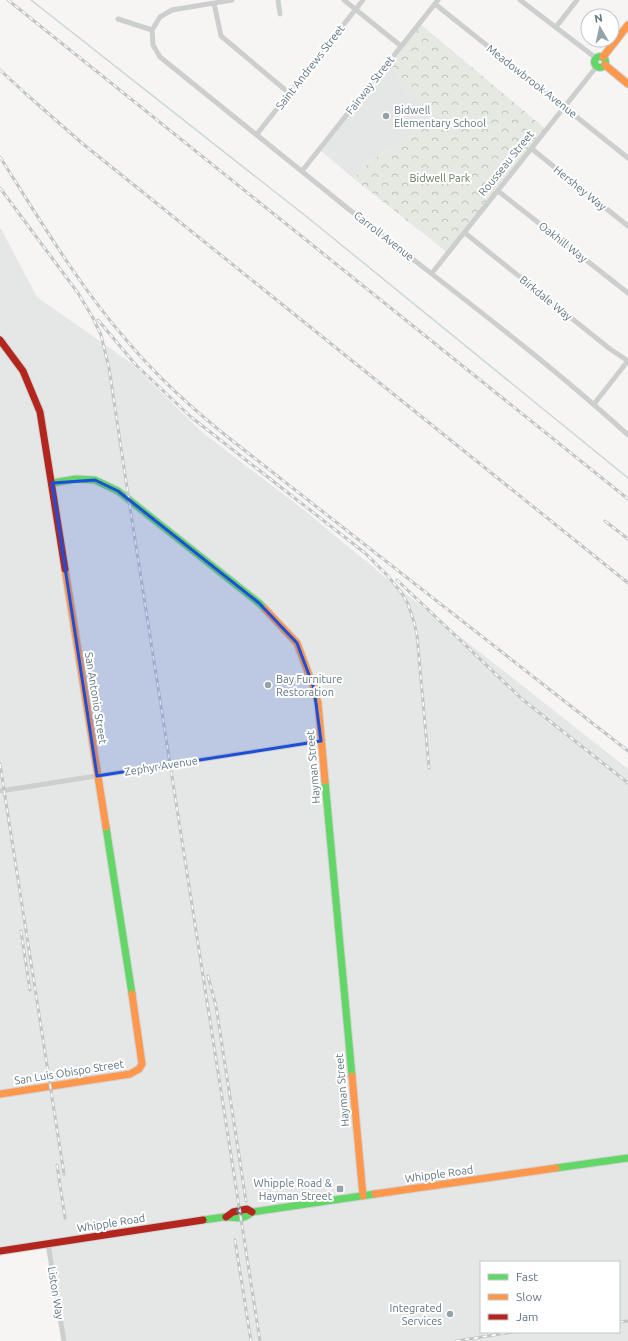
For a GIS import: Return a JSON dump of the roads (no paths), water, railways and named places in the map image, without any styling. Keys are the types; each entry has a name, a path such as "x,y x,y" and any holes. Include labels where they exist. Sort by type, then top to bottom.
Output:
{"street":[{"path":"118,19 152,30 160,17 172,10 232,0"},
{"path":"278,0 280,14"},
{"path":"344,0 400,46"},
{"name":"Saint Andrews Street","path":"257,134 363,0"},
{"path":"520,0 606,62 601,66 628,84"},
{"path":"556,27 577,0"},
{"name":"Fairway Street","path":"302,171 436,2"},
{"name":"Meadowbrook Avenue","path":"436,2 628,158"},
{"path":"214,3 221,36 289,93"},
{"path":"600,58 628,25"},
{"name":"Carroll Avenue","path":"152,30 154,45 160,57 432,273 594,404 628,435"},
{"name":"Rousseau Street","path":"432,273 565,107 601,66"},
{"name":"Hershey Way","path":"532,149 628,226"},
{"name":"Oakhill Way","path":"498,191 628,293"},
{"name":"Birkdale Way","path":"465,232 628,361"},
{"name":"San Antonio Street","path":"0,340 23,371 40,412 142,1058 142,1064 139,1069"},
{"path":"594,404 628,361"},
{"name":"Hayman Street","path":"52,483 76,479 95,480 118,491 260,603 297,643 314,688 318,704 363,1196"},
{"name":"Zephyr Avenue","path":"0,791 321,742"},
{"name":"San Luis Obispo Street","path":"0,1094 130,1074 139,1069"},
{"name":"Whipple Road","path":"0,1251 226,1216 233,1219 248,1217 252,1212 628,1158"},
{"name":"Liston Way","path":"48,1244 64,1341"}],"waterway":[{"path":"31,0 312,221 628,478"}],"railway":[{"path":"8,0 628,499"},
{"path":"0,70 83,144 628,583"},
{"path":"0,157 61,252 110,321 140,356 179,395 234,442 628,751"},
{"path":"0,188 78,293 101,335 109,368 260,1341"},
{"path":"98,320 136,365 191,417 365,553 387,575 401,592 408,604 417,635 429,768"},
{"path":"605,521 628,539"},
{"path":"397,580 522,699 628,783"},
{"path":"0,764 64,1174"},
{"path":"21,931 30,990"},
{"path":"208,976 216,1006 246,1201"},
{"path":"57,1165 65,1218"},
{"path":"235,1240 251,1341"},
{"path":"620,1322 628,1321"},
{"path":"456,1341 507,1333"}],"place":[{"name":"Bidwell Elementary School","path":"386,116"},
{"name":"Bay Furniture Restoration","path":"268,685"},
{"name":"Whipple Road & Hayman Street","path":"340,1189"},
{"name":"Integrated Services","path":"450,1314"}],"park label":[{"name":"Bidwell Park","path":"440,178"}]}
